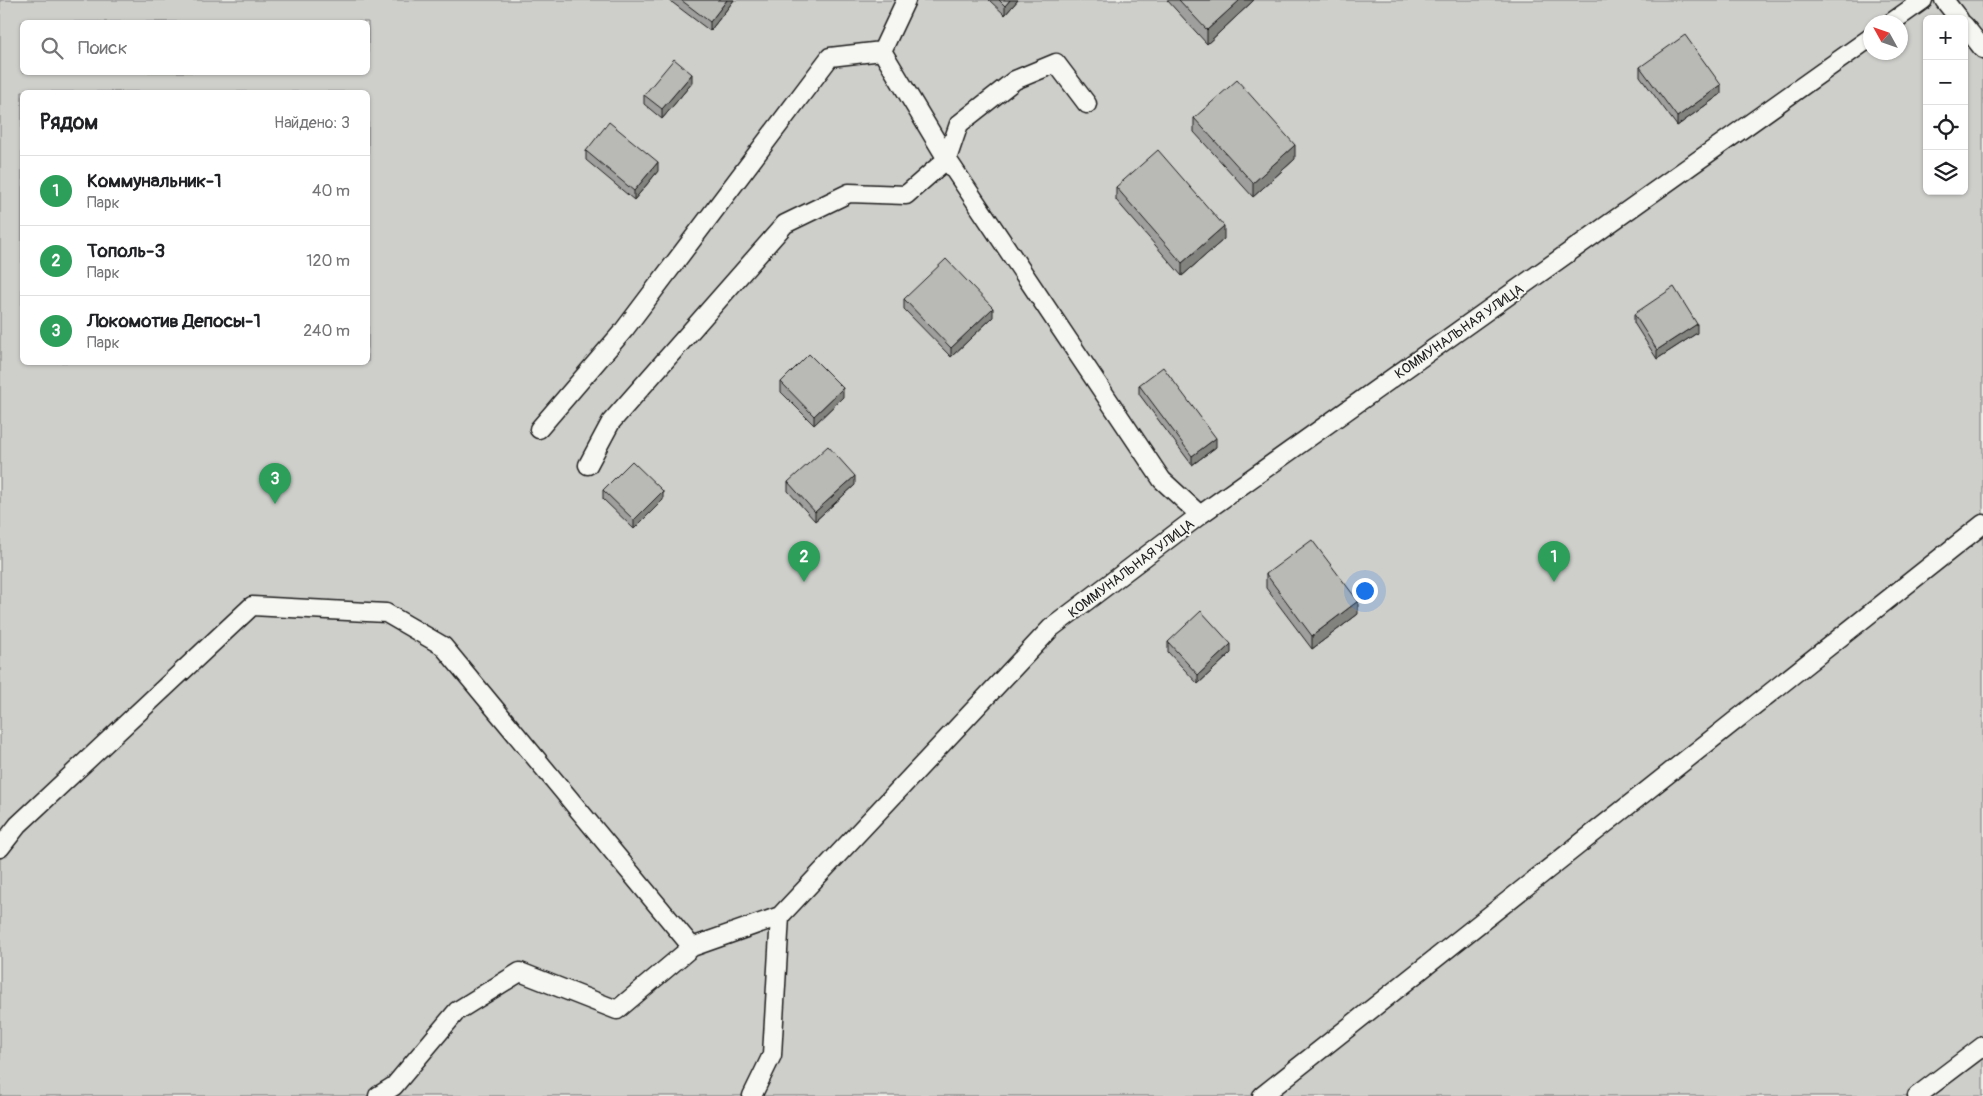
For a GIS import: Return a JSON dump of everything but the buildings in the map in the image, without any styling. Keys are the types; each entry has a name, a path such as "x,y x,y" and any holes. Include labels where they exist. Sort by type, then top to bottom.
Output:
{"lane":[{"path":"882,51 906,0"},
{"path":"1902,15 1924,0"},
{"path":"1944,0 1956,15"},
{"path":"1968,31 1983,49"},
{"name":"КОММУНАЛЬНАЯ УЛИЦА","path":"780,916 1051,628 1200,515 1863,43"},
{"path":"882,51 947,158 1162,480 1200,515"},
{"path":"539,429 624,330 830,57 882,51"},
{"path":"588,465 610,422 785,224 849,193 906,195 947,158 959,124 1015,80 1056,63 1087,104"},
{"path":"1262,1096 1983,524"},
{"path":"0,848 18,825 252,606 386,613 443,646 692,947"},
{"path":"378,1096 394,1086 457,1011 520,972 617,1010 692,947 780,916 772,1055 752,1096"},
{"path":"1917,1096 1983,1046"}],"shaded area":[{"path":"0,0 1983,0 1983,1096 0,1096"}],"place":[{"name":"Локомотив Депосы-1","path":"275,504"},
{"name":"Тополь-3","path":"804,582"},
{"name":"Коммунальник-1","path":"1554,582"}]}
